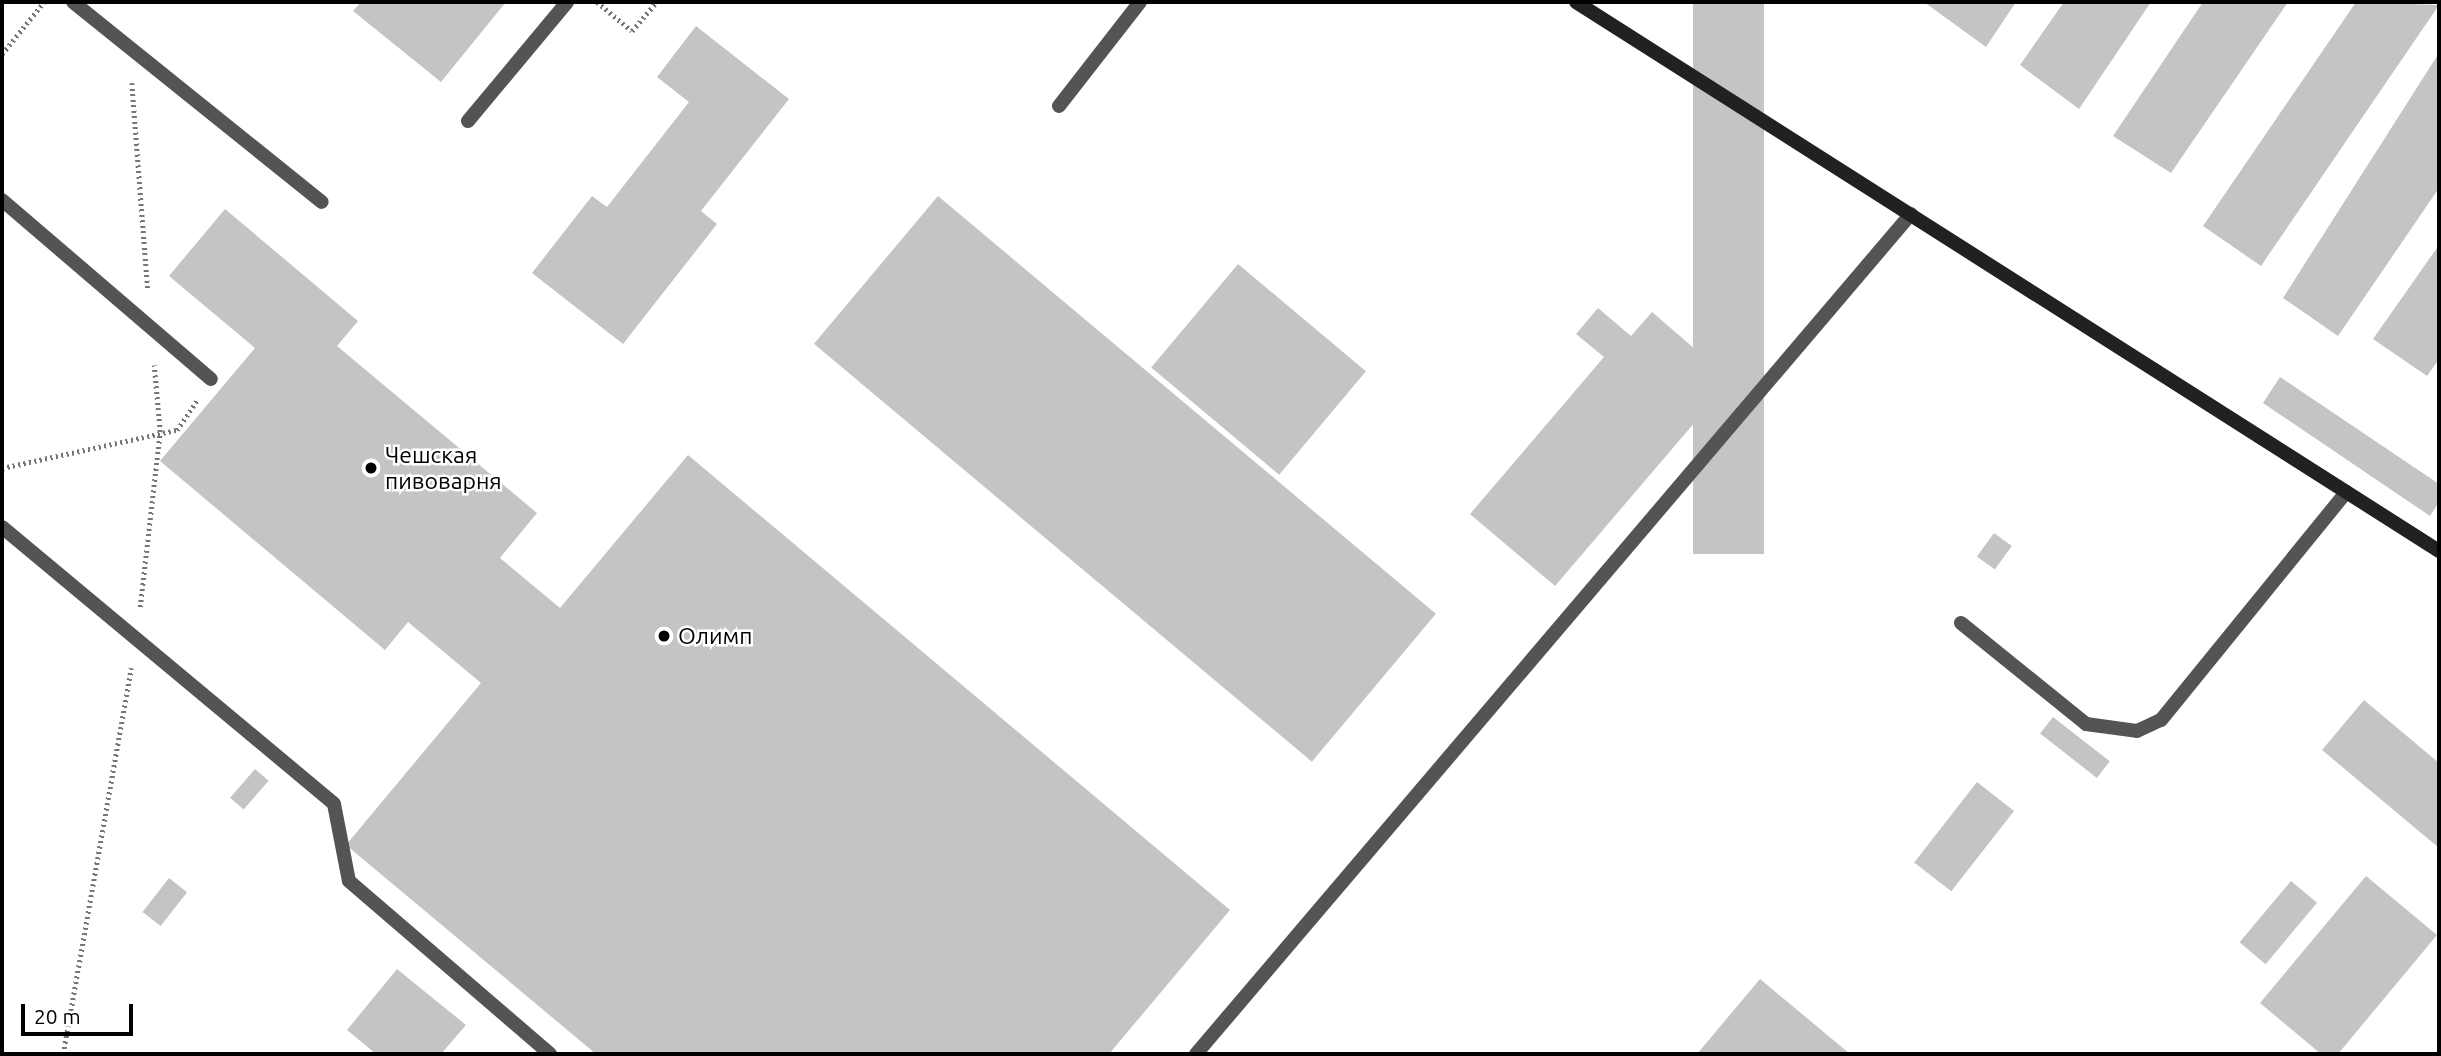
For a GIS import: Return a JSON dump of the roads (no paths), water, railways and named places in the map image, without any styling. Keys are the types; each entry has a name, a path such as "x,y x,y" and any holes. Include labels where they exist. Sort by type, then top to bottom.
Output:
{"street":[{"path":"1576,2 2439,551"}],"lane":[{"path":"73,2 322,202"},
{"path":"468,121 567,2"},
{"path":"1059,106 1140,2"},
{"path":"2,200 211,379"},
{"path":"1196,1054 1910,214"},
{"path":"1961,623 2086,724 2137,731 2161,720 2346,492"},
{"path":"2,527 136,642 334,804 349,881 550,1054"}],"place":[{"name":"Чешская пивоварня","path":"371,468"},
{"name":"Олимп","path":"664,636"}]}
